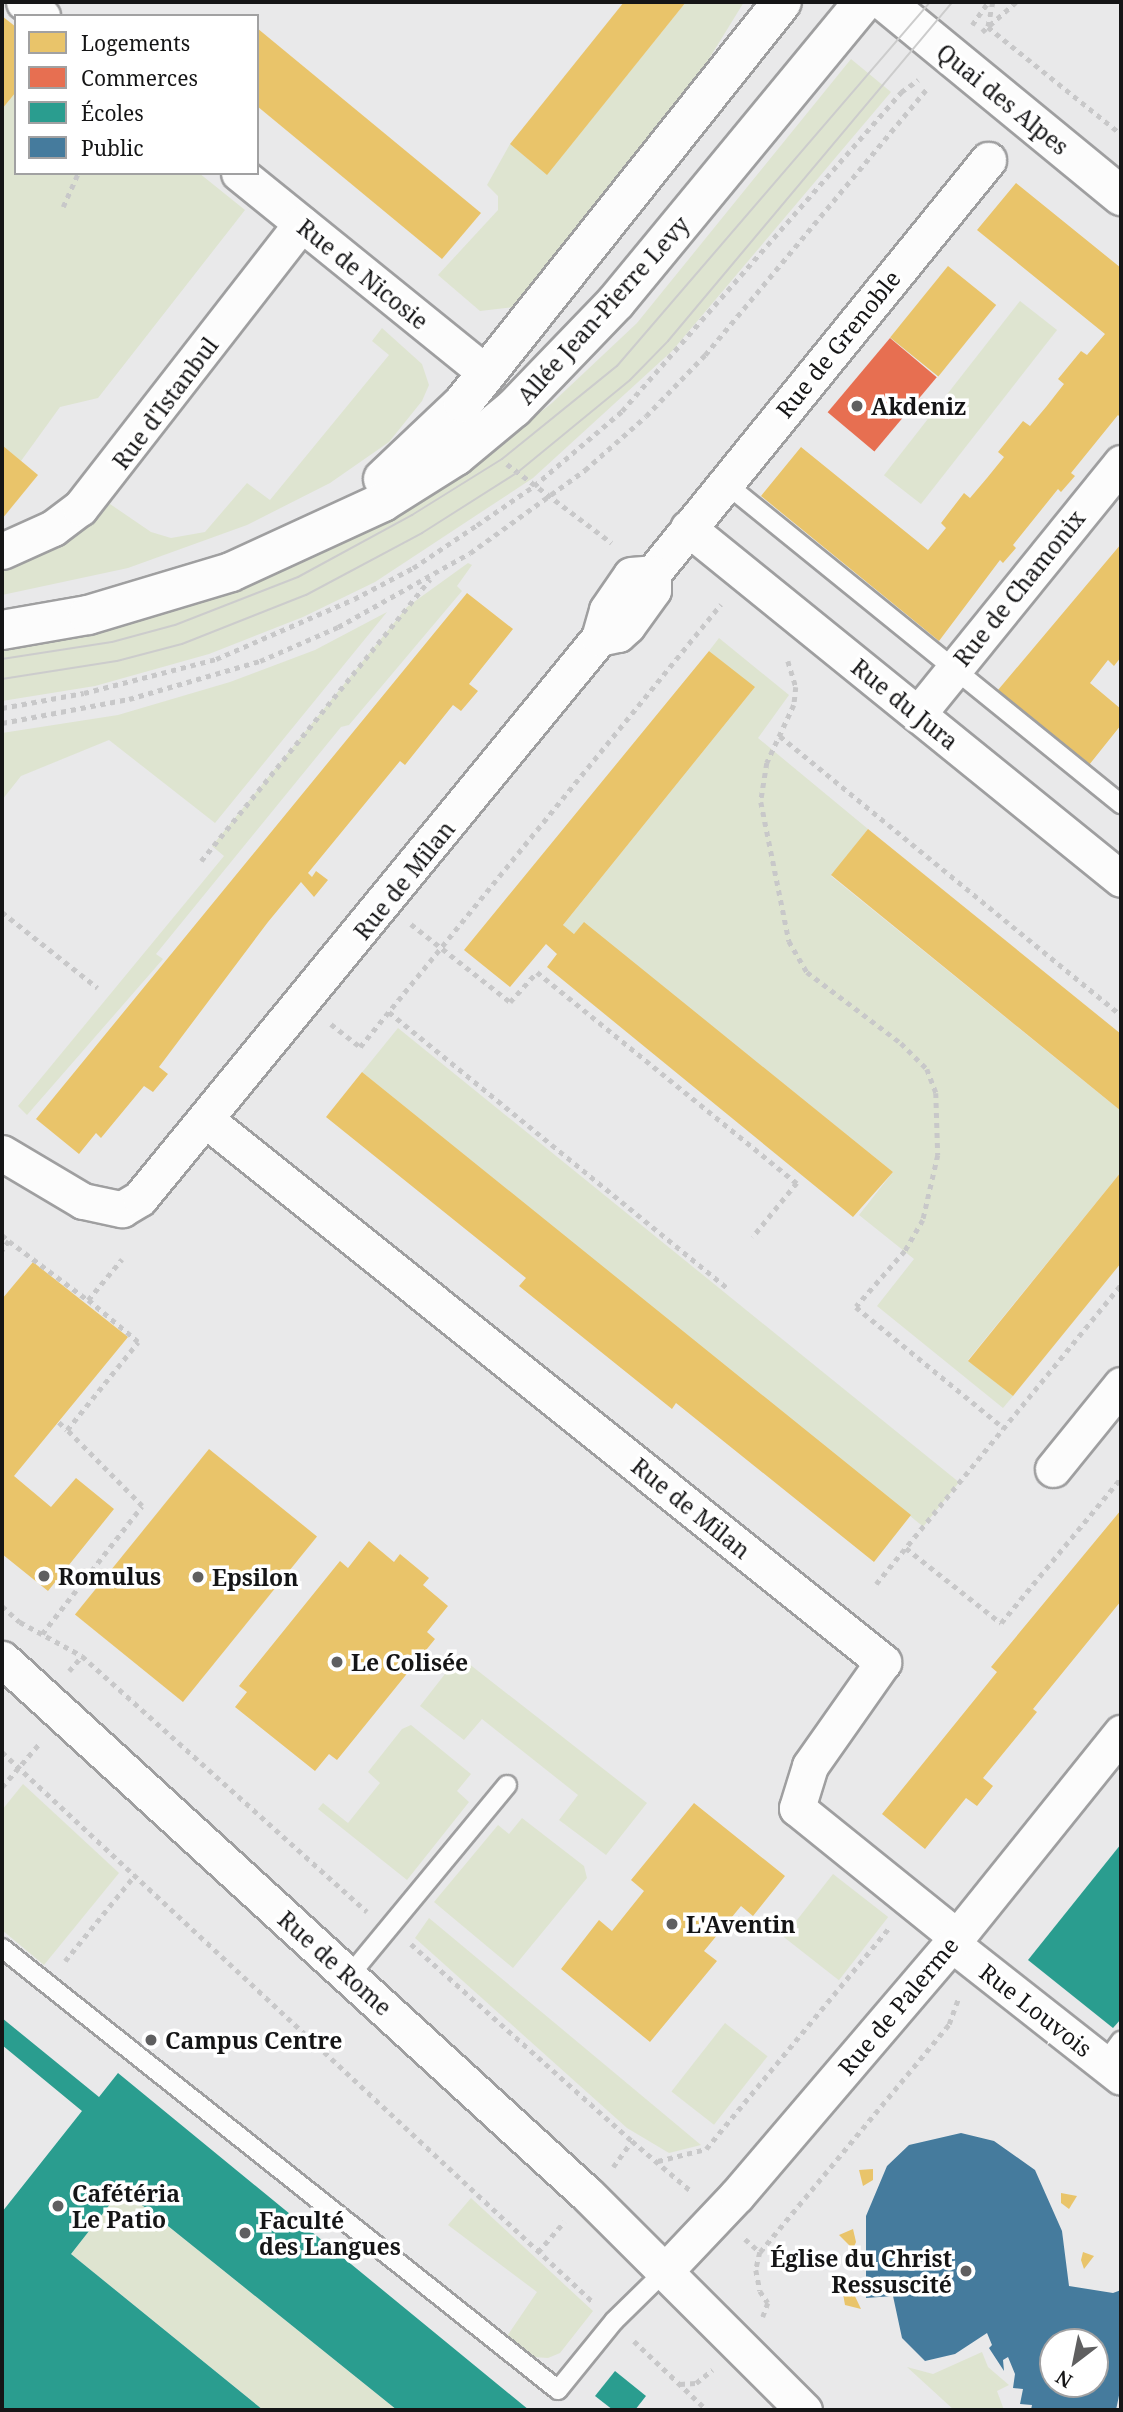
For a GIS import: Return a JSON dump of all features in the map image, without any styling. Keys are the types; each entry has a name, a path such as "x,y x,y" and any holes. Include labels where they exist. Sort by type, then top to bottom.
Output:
{"street":[{"path":"24,2 39,14"},
{"name":"Allée Jean-Pierre Levy","path":"285,549 356,503 407,458 487,374 782,2"},
{"name":"Allée Jean-Pierre Levy","path":"2,630 88,615 170,592 285,549 383,502 477,439 560,365 616,302 863,2"},
{"name":"Quai des Alpes","path":"885,2 1121,196"},
{"name":"Rue de Grenoble","path":"688,528 988,160"},
{"name":"Rue de Nicosie","path":"241,175 487,374"},
{"name":"Rue d'Istanbul","path":"2,551 53,528 80,508 302,224"},
{"name":"Rue de Chamonix","path":"918,714 1121,463"},
{"name":"Rue de Milan","path":"2,1153 83,1201 122,1209 140,1198 599,638 607,610 631,575 653,573 688,528"},
{"name":"Rue du Jura","path":"688,528 1121,879"},
{"name":"Rue de Milan","path":"205,1119 883,1662 810,1766 797,1808 954,1940"},
{"path":"1053,1469 1121,1385"},
{"name":"Rue de Rome","path":"2,1659 666,2270 804,2410"},
{"name":"Rue de Palerme","path":"666,2270 718,2216 954,1940 1121,1733"},
{"name":"Rue Louvois","path":"954,1940 1116,2061"}],"lane":[{"path":"725,483 954,668 1118,794"},
{"path":"349,1976 507,1785"},
{"path":"2,1948 558,2390 614,2321 666,2270"}],"path":[{"name":"Quai des Alpes","path":"993,2 988,27 1121,134"},
{"path":"2,723 129,699 260,661 338,627 432,577 548,498 646,416 705,355 951,57 1016,2"},
{"path":"62,207 77,175"},
{"path":"477,439 548,498 653,573"},
{"path":"201,861 432,577"},
{"path":"319,1032 328,1021 360,1047 721,604"},
{"path":"786,657 796,687 780,736 767,763 761,820 789,941 807,972 901,1044 927,1069 936,1093 938,1155 923,1220 905,1251 856,1307 1004,1428"},
{"path":"780,736 1121,1015"},
{"path":"2,912 98,988"},
{"path":"441,948 510,1002 537,972 797,1183 753,1237"},
{"path":"389,1012 728,1288"},
{"path":"2,1235 138,1342 67,1430"},
{"path":"2,1251 9,1241"},
{"path":"88,1300 122,1259"},
{"path":"876,1584 1121,1285"},
{"path":"42,1634 142,1506 59,1422"},
{"path":"906,1548 1001,1623 1121,1478"},
{"path":"2,1606 42,1634 82,1656 388,1929 415,1946 760,2252"},
{"path":"2,1752 603,2311"},
{"path":"47,1984 135,1875"},
{"path":"658,2161 706,2149 893,1924"},
{"path":"763,2317 768,2303 760,2291 756,2270 760,2252 949,2024 963,1984 954,1940"},
{"path":"608,2174 632,2141"},
{"path":"538,2252 571,2213"},
{"path":"629,2336 707,2410"},
{"path":"679,2384 696,2383 712,2370"}],"green space":[{"path":"686,2 744,2 688,93 514,307 480,311 438,275 498,210 498,196 487,185 510,144 547,174"},
{"path":"851,59 891,92 672,351 533,478 375,582 303,617 209,654 95,686 2,701 2,648 153,616 258,579 368,528 496,447 552,403 637,323"},
{"path":"14,94 14,175 201,175 245,210 98,398 60,407 21,461 2,445 2,109"},
{"path":"1020,301 1057,330 921,504 884,475"},
{"path":"382,328 422,364 429,385 422,401 389,442 330,483 247,525 128,568 2,595 2,568 18,566 63,544 110,504 151,532 171,538 205,532 247,483 270,500 389,355 372,341"},
{"path":"468,563 472,565 457,586 462,591 349,725 341,727 156,954 163,959 27,1115 18,1106 224,856 212,846 407,607"},
{"path":"387,612 215,823 109,740 21,776 2,800 2,733 118,715 230,682 315,650"},
{"path":"719,638 789,695 758,738 868,829 831,876 1121,1111 1121,1172 968,1360 1013,1396 1003,1408 877,1306 914,1259 859,1215 893,1172 584,923 574,934 563,925 754,688 709,651"},
{"path":"398,1028 959,1482 923,1527 362,1072"},
{"path":"459,1656 647,1803 606,1855 559,1820 578,1795 482,1719 464,1740 420,1706"},
{"path":"411,1725 471,1774 457,1791 469,1802 407,1880 318,1809 323,1803 348,1823 380,1783 368,1772 402,1729"},
{"path":"23,1784 119,1873 44,1965 2,1930 2,1810"},
{"path":"522,1818 584,1866 587,1878 513,1968 434,1902 498,1825 509,1834"},
{"path":"833,1874 888,1917 839,1980 784,1937"},
{"path":"429,1918 701,2145 669,2153 627,2128 415,1938"},
{"path":"725,2023 768,2056 714,2125 671,2092"},
{"path":"122,2189 397,2410 263,2410 71,2254"},
{"path":"471,2198 593,2311 560,2353 548,2358 533,2357 501,2345 537,2292 448,2225"},
{"path":"982,2352 988,2367 1009,2385 997,2391 1004,2410 954,2410 907,2367 933,2374"}],"building: Logements":[{"path":"624,2 686,2 547,175 510,144"},
{"path":"2,16 14,25 14,94 2,109"},
{"path":"259,30 481,213 442,259 259,108"},
{"path":"1016,183 1121,268 1121,418 1118,415 1071,473 1075,476 1061,492 1058,489 1013,545 1016,548 1003,563 1000,560 939,641 761,496 801,447 928,550 946,528 941,523 964,493 970,498 1004,457 998,452 1023,421 1030,426 1046,407 1064,384 1058,379 1081,351 1087,355 1105,334 977,230"},
{"path":"948,266 996,305 938,377 890,337"},
{"path":"2,445 38,475 2,519"},
{"path":"1121,544 1121,657 1114,666 1108,660 1090,683 1121,709 1121,725 1089,765 998,690"},
{"path":"467,593 513,629 469,684 478,691 461,711 453,705 405,765 400,761 308,873 312,877 316,871 328,880 314,897 301,882 268,922 159,1067 168,1074 153,1092 144,1086 101,1138 96,1133 79,1154 36,1119"},
{"path":"709,651 755,687 563,925 574,934 584,922 893,1172 853,1217 547,967 557,954 546,944 510,987 464,950"},
{"path":"868,829 1121,1034 1121,1111 831,875"},
{"path":"362,1072 911,1515 874,1562 676,1403 672,1409 519,1286 526,1278 326,1117"},
{"path":"1121,1172 1121,1263 1013,1396 968,1361"},
{"path":"33,1262 128,1337 14,1476 51,1507 76,1478 114,1509 48,1591 2,1554 2,1299"},
{"name":"Epsilon","path":"209,1449 317,1536 183,1702 75,1615"},
{"path":"1121,1510 1121,1601 1033,1709 1037,1712 983,1778 993,1786 977,1806 966,1798 925,1849 882,1814 997,1672 991,1667"},
{"name":"Le Colisée","path":"369,1541 394,1562 400,1554 429,1578 423,1585 448,1606 427,1632 435,1639 337,1760 329,1754 315,1771 235,1707 247,1692 239,1686 340,1561 348,1568"},
{"name":"L'Aventin","path":"694,1803 785,1876 753,1916 741,1906 704,1951 717,1961 650,2042 561,1969 599,1920 612,1931 644,1891 631,1880"},
{"path":"873,2169 873,2180 863,2186 859,2170"},
{"path":"1061,2193 1077,2196 1069,2209 1061,2203"},
{"path":"853,2229 856,2242 853,2249 839,2235"},
{"path":"1083,2252 1094,2256 1084,2269 1081,2260"},
{"path":"853,2292 861,2309 845,2305 843,2294"}],"building: Commerces":[{"path":"890,338 937,377 874,452 828,412"}],"building: Écoles":[{"path":"1121,1844 1121,2019 1113,2028 1028,1960"},
{"name":"Faculté des Langues","path":"2,2018 99,2097 118,2073 529,2410 397,2410 122,2189 71,2254 263,2410 2,2410 2,2212 82,2111 2,2045"},
{"path":"615,2371 646,2396 635,2410 613,2410 595,2396"}],"building: Public":[{"name":"Église du Christ Ressuscité","path":"961,2133 994,2141 1035,2170 1062,2231 1069,2286 1113,2293 1121,2290 1121,2386 1116,2410 1031,2410 1032,2405 1020,2404 1023,2389 1013,2388 1015,2374 1008,2357 1003,2360 1004,2371 989,2348 992,2345 987,2333 955,2354 925,2361 902,2338 893,2296 866,2298 866,2216 887,2166 909,2145"}],"tram line":[{"path":"2,659 112,642 175,625 298,577 412,515 502,459 617,366 930,2"},
{"path":"2,679 117,661 182,644 306,595 422,533 518,472 630,380 668,341 952,2"}],"place":[{"name":"Akdeniz","path":"857,406"},
{"name":"Romulus","path":"44,1576"},
{"name":"Epsilon","path":"198,1577"},
{"name":"Le Colisée","path":"337,1662"},
{"name":"L'Aventin","path":"672,1924"},
{"name":"Campus Centre","path":"151,2040"},
{"name":"Cafétéria Le Patio","path":"58,2206"},
{"name":"Faculté des Langues","path":"245,2233"},
{"name":"Église du Christ Ressuscité","path":"966,2271"}]}
